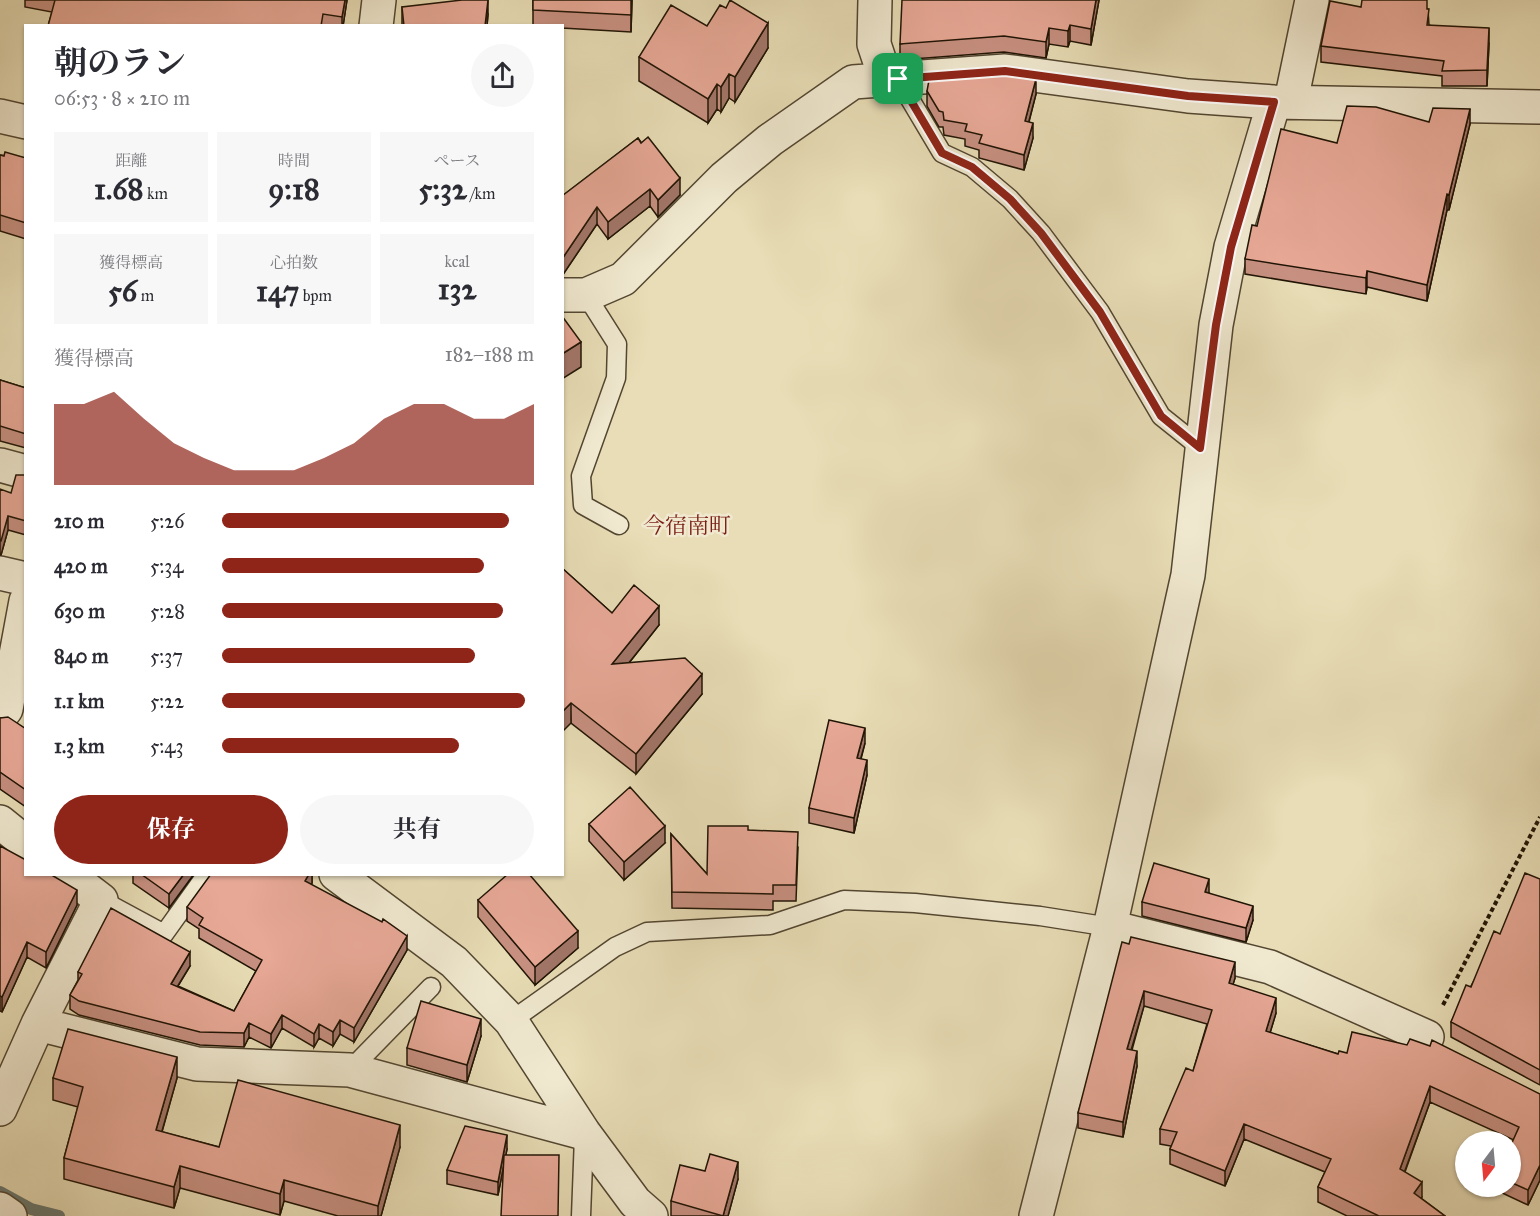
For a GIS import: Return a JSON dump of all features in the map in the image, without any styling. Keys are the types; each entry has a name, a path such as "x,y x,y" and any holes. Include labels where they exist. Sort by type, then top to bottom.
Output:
{"street":[{"path":"376,24 379,0"},
{"path":"574,295 622,279 724,178 770,140 853,82 874,44 875,0"},
{"path":"1036,1216 1110,927 1188,575 1200,448 1216,325 1231,247 1283,101 1312,0"},
{"path":"874,44 892,79"},
{"path":"853,82 1005,71 1188,96 1283,101 1540,107"},
{"path":"0,116 24,122"},
{"path":"0,465 24,471"},
{"path":"0,573 24,579"},
{"path":"0,717 6,709 24,612"},
{"path":"0,822 24,841"},
{"path":"0,1108 38,1024 101,900 71,876"},
{"path":"339,876 454,962 512,1021 584,1133 635,1202 651,1216"},
{"path":"1110,927 1270,967 1438,1043"},
{"path":"38,1024 198,1064 350,1070 584,1133"},
{"path":"0,1209 10,1216"}],"lane":[{"path":"892,79 942,153 972,167 1010,199 1041,233 1100,312 1161,416 1200,448"},
{"path":"574,295 617,344 616,378 581,476 583,505 619,525"},
{"path":"101,900 164,934 206,876"},
{"path":"512,1021 615,947 647,932 770,924 844,900 1006,913 1110,927"},
{"path":"350,1070 431,987"},
{"path":"581,1216 584,1133"}],"path":[{"path":"1438,1043 1540,817"}],"building":[{"path":"55,0 345,0 342,17 323,14 321,24 49,24"},
{"path":"462,0 488,0 485,24 404,24 402,7"},
{"path":"533,0 631,0 631,15 533,10"},
{"path":"730,0 768,23 735,77 729,74 721,87 717,84 708,99 639,57 671,5 707,26 720,5 726,8"},
{"path":"902,0 1096,0 1091,29 1070,25 1068,31 1049,28 1046,42 1004,36 900,44"},
{"path":"1362,0 1427,0 1427,9 1429,9 1427,25 1489,28 1487,70 1442,71 1444,61 1321,46 1330,1 1361,7"},
{"path":"1004,75 1036,79 1025,121 1033,123 1024,155 979,143 982,135 965,131 967,124 944,120 943,112 939,111 927,91 929,80"},
{"path":"1347,106 1376,107 1429,122 1433,108 1470,109 1449,195 1447,194 1427,285 1367,271 1366,278 1245,259 1252,225 1257,226 1281,129 1337,143"},
{"path":"648,137 680,178 658,200 650,189 608,222 597,207 564,256 564,194 638,138 641,143"},
{"path":"5,152 24,157 24,222 0,215 0,155 4,156"},
{"path":"564,319 581,342 564,353"},
{"path":"0,380 24,387 24,433 0,426"},
{"path":"16,475 24,475 24,520 8,516 0,541 0,489 11,493"},
{"path":"564,570 612,613 634,585 659,606 612,664 685,658 702,674 636,754 571,703 564,710"},
{"path":"8,717 24,728 24,789 0,772 0,718"},
{"path":"829,720 865,728 857,758 867,760 854,818 809,808"},
{"path":"630,787 665,826 624,862 589,824"},
{"path":"708,826 748,826 748,830 798,832 796,885 773,885 773,894 672,892 671,834 707,874"},
{"path":"0,846 24,859 24,876 53,876 77,890 46,952 27,942 2,997 0,996"},
{"path":"1154,863 1209,879 1205,892 1253,906 1246,928 1142,902"},
{"path":"1525,873 1540,879 1540,1070 1451,1022 1466,985 1471,987 1494,931 1500,934"},
{"path":"144,876 182,876 169,894"},
{"path":"210,876 308,876 305,881 382,922 383,919 407,936 354,1028 340,1020 333,1032 319,1024 314,1034 282,1015 271,1034 249,1023 244,1033 200,1032 79,1001 70,995 82,974 78,972 111,908 190,952 171,984 234,1011 262,960 199,925 203,918 187,907"},
{"path":"506,876 531,876 578,931 535,967 478,900"},
{"path":"1131,937 1235,962 1229,983 1276,998 1266,1031 1338,1054 1339,1051 1347,1053 1352,1032 1407,1045 1410,1039 1430,1046 1432,1040 1540,1094 1540,1165 1528,1190 1521,1187 1521,1131 1517,1131 1519,1127 1430,1086 1400,1169 1422,1182 1414,1193 1445,1216 1379,1216 1318,1187 1331,1159 1244,1124 1225,1171 1170,1149 1177,1132 1160,1129 1186,1068 1193,1071 1212,1010 1144,991 1127,1049 1137,1051 1123,1122 1078,1113 1122,942 1129,944"},
{"path":"421,1001 481,1019 467,1065 407,1048"},
{"path":"68,1029 177,1057 156,1130 219,1147 238,1080 400,1125 378,1206 284,1180 280,1194 180,1166 174,1187 64,1158 83,1087 53,1078"},
{"path":"465,1126 507,1135 498,1182 447,1170"},
{"path":"710,1154 738,1162 723,1216 671,1201 680,1165 705,1171"},
{"path":"504,1155 559,1155 558,1216 501,1216"}],"waterway":[{"path":"0,1192 31,1209 59,1216"}],"district":[{"name":"今宿南町","path":"687,525"}],"route":[{"path":"1005,71 1188,96 1274,102 1231,247 1216,325 1200,448 1161,416 1100,312 1041,233 1010,199 972,167 942,153 898,79 1005,71"}]}
